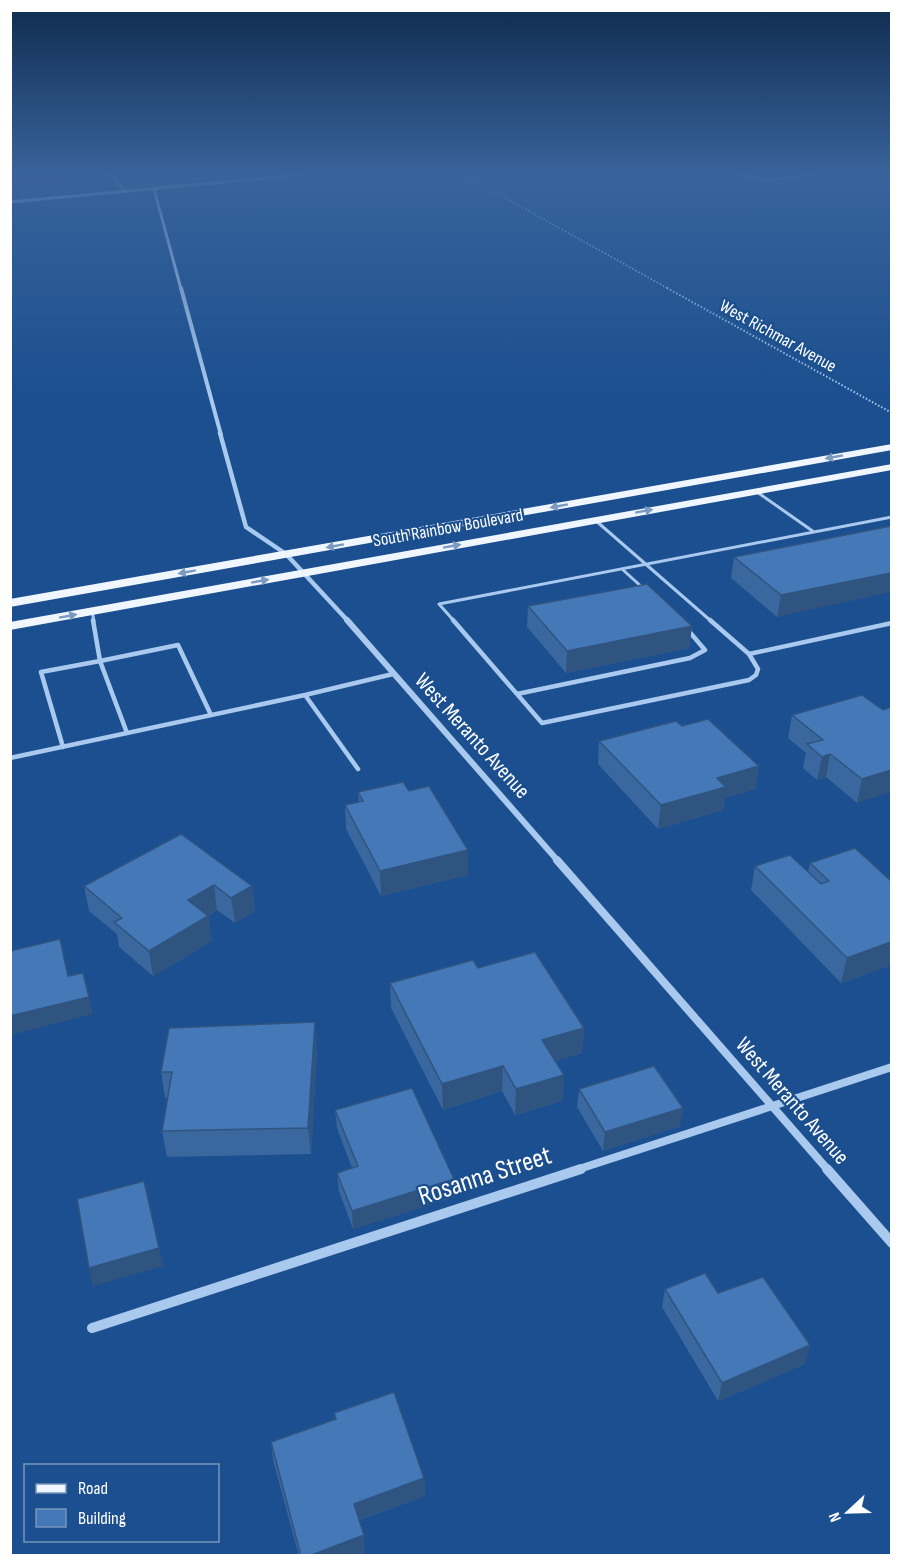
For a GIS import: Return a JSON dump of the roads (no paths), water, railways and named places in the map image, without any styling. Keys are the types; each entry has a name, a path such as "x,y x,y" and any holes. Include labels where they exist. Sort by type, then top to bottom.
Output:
{"main road":[{"name":"South Rainbow Boulevard","path":"10,603 891,447"},
{"name":"South Rainbow Boulevard","path":"10,626 891,467"}],"street":[{"name":"West Meranto Avenue","path":"170,248 246,527 286,554 305,572 891,1243"},
{"name":"Rosanna Street","path":"92,1328 891,1067"}],"lane":[{"path":"756,491 814,532"},
{"path":"595,520 647,565 749,654 758,669 749,680 542,723 440,604 647,565 891,517"},
{"path":"622,569 647,592"},
{"path":"92,611 100,661 127,733"},
{"path":"517,694 690,658 705,650 681,623"},
{"path":"749,654 891,623"},
{"path":"63,747 41,672 178,645 211,715"},
{"path":"10,758 393,674"},
{"path":"305,695 358,769"}]}
